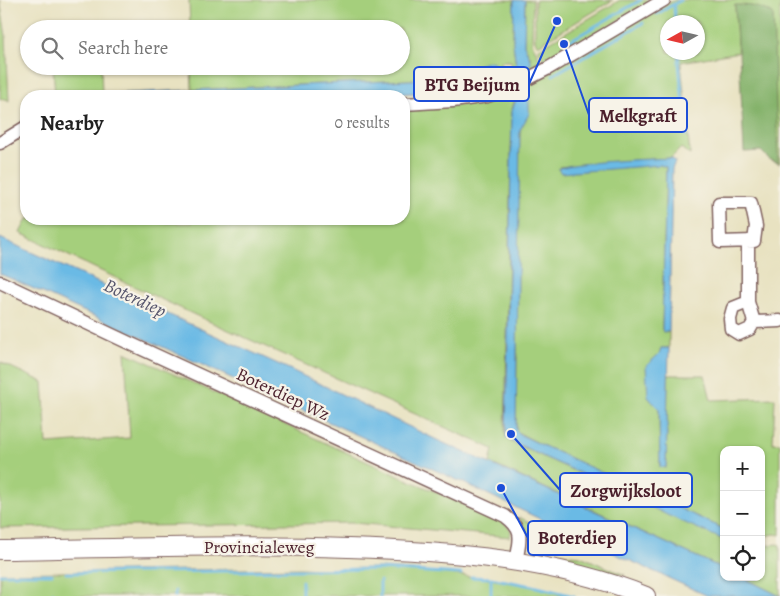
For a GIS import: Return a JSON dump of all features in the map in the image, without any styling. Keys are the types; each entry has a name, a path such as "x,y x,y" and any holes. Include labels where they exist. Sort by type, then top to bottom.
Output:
{"main road":[{"name":"Provincialeweg","path":"0,550 278,545 421,550 516,562 584,576 646,596"}],"street":[{"path":"410,104 453,101 487,96 506,90 664,0"},
{"path":"0,143 20,131"},
{"path":"748,242 748,302 754,322 750,329 738,334 731,330 730,319 733,308 748,302"},
{"name":"Boterdiep Wz","path":"0,282 504,516 515,523 519,531 516,562"},
{"path":"754,322 780,321"}],"green space":[{"path":"0,0 6,36 9,101 0,99"},
{"path":"189,0 514,0 513,43 516,66 531,58 524,45 525,0 533,0 532,43 542,66 522,75 513,72 511,61 501,61 502,76 490,84 472,90 436,95 434,92 466,81 464,75 448,74 431,79 192,90 191,75 410,75 410,20 190,20"},
{"path":"535,0 613,0 538,45 535,41"},
{"path":"620,0 653,0 549,62 545,61 538,49"},
{"path":"675,0 780,0 780,163 778,163 735,5 739,52 705,58 705,15 660,15 660,60 693,60 681,62 690,155 681,148 671,158 559,167 661,165 666,167 662,329 663,332 669,332 669,348 661,348 648,397 659,409 660,467 666,467 668,375 705,375 711,400 775,398 773,443 780,443 780,535 765,536 765,446 720,446 720,527 517,432 519,164 520,130 529,111 525,96 518,97 514,102 512,110 506,438 720,538 720,567 490,463 493,449 195,315 20,233 24,225 410,225 410,108 469,104"},
{"path":"735,5 754,6 773,14 778,163 769,159 761,151 744,152"},
{"path":"54,75 101,75 102,90 55,90"},
{"path":"125,352 394,474 502,520 511,530 510,537 354,523 0,528 0,362 43,382 47,444 130,438"},
{"path":"519,517 569,542 528,539"},
{"path":"780,545 780,596 750,581 765,581 765,546"},
{"path":"535,551 580,556 625,575 613,574 534,555"},
{"path":"394,568 506,582 571,596 0,596 0,573"}],"water":[{"path":"514,0 525,0 524,45 532,63 522,68 516,66 513,43"},
{"path":"489,61 494,62 497,71 493,76 468,82 460,81 456,86 434,92 410,93 410,90 192,90 431,79 448,74 462,75 467,69"},
{"path":"525,96 529,98 529,114 520,130 516,430 519,434 542,445 720,527 720,538 506,438 512,110 517,97"},
{"path":"670,158 675,162 672,169 669,332 663,332 666,167 660,165 561,173 558,169 576,164"},
{"path":"0,238 289,369 437,440 720,567 720,581 750,581 780,596 708,596 466,484 0,274"},
{"path":"661,348 669,348 666,468 660,467 659,409 648,397 646,366 659,354"}],"waterway":[{"path":"564,44 641,0"},
{"path":"657,14 681,0"},
{"path":"674,4 675,15"},
{"path":"553,75 643,23"},
{"path":"679,60 686,135"},
{"path":"66,573 379,569 461,574"},
{"path":"0,574 52,574"},
{"path":"471,577 491,578 491,596"},
{"path":"491,578 574,596"},
{"path":"302,581 302,596"},
{"path":"380,581 380,596"},
{"path":"175,591 175,596"}],"place":[{"name":"BTG Beijum","path":"557,21"},
{"name":"Melkgraft","path":"564,44"},
{"name":"Zorgwijksloot","path":"511,434"},
{"name":"Boterdiep","path":"501,488"}]}
